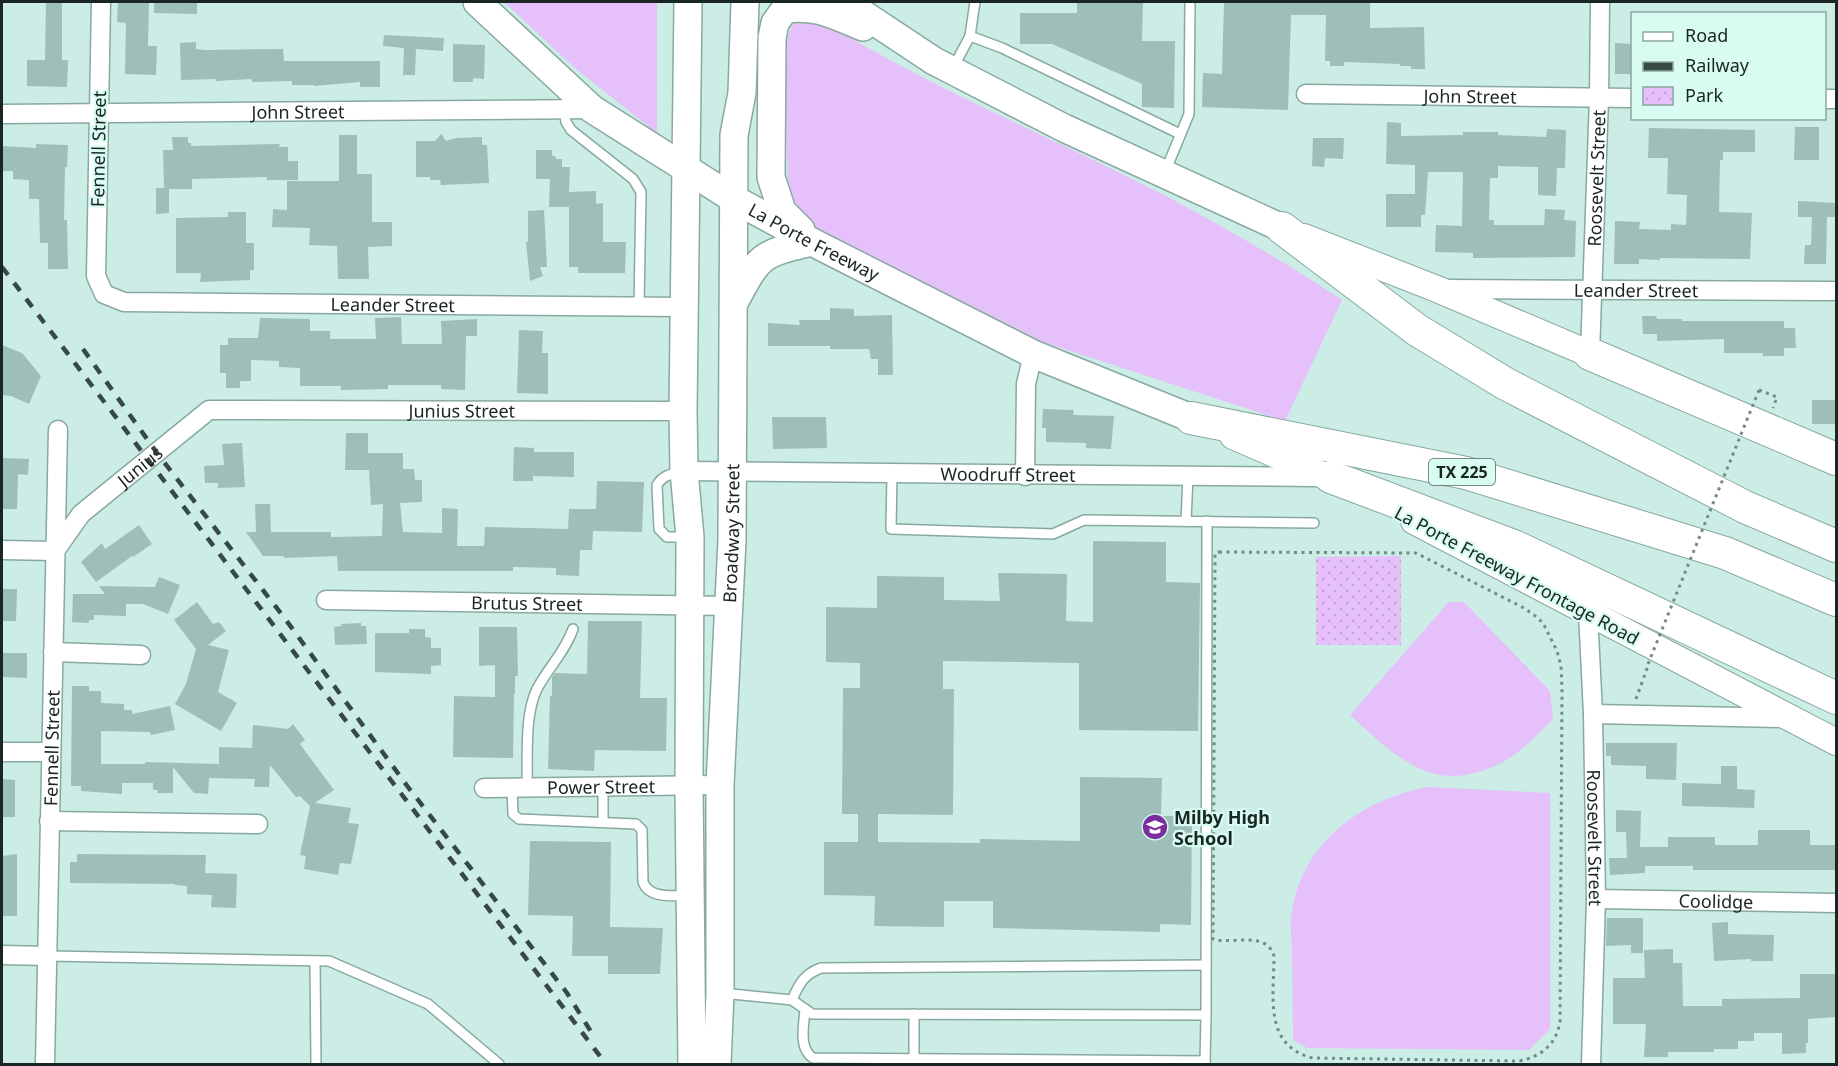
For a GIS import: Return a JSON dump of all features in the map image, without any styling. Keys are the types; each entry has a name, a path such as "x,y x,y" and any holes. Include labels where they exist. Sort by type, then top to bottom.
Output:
{"highway":[{"path":"1282,228 1417,330 1496,378 1745,507 1836,546"},
{"path":"1590,354 1836,459"},
{"name":"TX 225","path":"1191,418 1466,472 1725,553 1836,600"},
{"path":"1331,477 1516,547 1836,698"},
{"path":"1760,568 1836,624"}],"main road":[{"name":"La Porte Freeway","path":"477,2 592,109 726,194 812,242 1033,354 1191,418"},
{"name":"Broadway Street","path":"688,2 683,411 684,471 690,537 689,785 692,1065"},
{"path":"701,2 700,132 707,165 726,194"},
{"path":"730,2 730,94 734,135"},
{"name":"Broadway Street","path":"721,1060 720,785 733,473 733,305 726,194 742,93 745,2"},
{"path":"845,2 943,66"},
{"path":"812,242 782,211 771,177 772,38 775,22 785,9 802,7 818,8 872,31 1064,128 1282,228 1437,289 1590,354"},
{"path":"733,305 751,270 762,258 773,251 812,242"},
{"name":"La Porte Freeway Frontage Road","path":"1191,418 1331,477 1836,742"}],"street":[{"name":"Fennell Street","path":"101,2 96,276 104,294"},
{"name":"Roosevelt Street","path":"1590,354 1600,2"},
{"name":"John Street","path":"1306,94 1631,98"},
{"name":"John Street","path":"2,114 592,109"},
{"name":"Leander Street","path":"1437,289 1836,291"},
{"name":"Leander Street","path":"104,294 124,302 683,307"},
{"path":"1025,476 1026,384 1033,354"},
{"name":"Junius","path":"55,551 81,514 209,410 240,411"},
{"name":"Junius Street","path":"240,411 683,411"},
{"name":"Fennell Street","path":"45,1065 58,430"},
{"name":"Woodruff Street","path":"684,471 1025,476 1331,477"},
{"path":"2,550 55,551"},
{"name":"Brutus Street","path":"326,600 728,606"},
{"name":"Roosevelt Street","path":"1588,612 1593,714 1596,899 1591,1065"},
{"path":"53,652 141,655"},
{"path":"1593,714 1789,718"},
{"path":"2,752 50,752"},
{"name":"Power Street","path":"484,788 720,785"},
{"path":"50,821 258,824"},
{"name":"Coolidge","path":"1596,899 1836,903"},
{"path":"2,955 48,956"}],"lane":[{"path":"943,66 970,36 975,2"},
{"path":"1164,174 1189,114 1190,2"},
{"path":"970,36 1002,48 1180,134"},
{"path":"564,109 566,122 571,130 633,179 641,192 639,307"},
{"path":"892,474 891,529 1053,534 1084,520 1314,523"},
{"path":"1186,521 1188,476"},
{"path":"805,1009 804,1046 813,1058 914,1062 1205,1063 1207,521"},
{"path":"573,629 567,645 551,665 536,692 530,714 513,814 516,818 636,824 642,830 643,882 649,892 690,896"},
{"path":"603,786 603,822"},
{"path":"48,956 329,961 428,1004 499,1065"},
{"path":"315,961 316,1065"},
{"path":"792,1000 799,984 809,972 821,968 1206,965"},
{"path":"720,993 792,1000 812,1014 1206,1016"},
{"path":"914,1014 914,1062"}],"path":[{"path":"1631,715 1648,664 1759,390 1777,397 1771,412"},
{"path":"1215,553 1416,554 1524,608 1542,623 1557,651 1561,666 1562,688 1560,1021 1558,1032 1546,1049 1529,1059 1519,1061 1313,1058 1294,1051 1283,1040 1275,1022 1272,950 1261,941 1213,939 1215,553"}],"green space":[{"path":"504,2 657,2 657,133 576,69"},
{"path":"817,18 946,89 1211,220 1342,300 1285,421 1043,342 805,224 788,192 784,46 793,24"},
{"path":"1401,556 1401,645 1316,645 1316,557"},
{"path":"1449,602 1464,602 1550,691 1553,719 1528,744 1505,761 1484,770 1459,776 1440,775 1408,762 1350,715"},
{"path":"1428,787 1550,793 1550,1029 1529,1050 1307,1048 1293,1040 1291,921 1298,886 1322,845 1339,828 1359,813 1380,802"}],"building":[{"path":"46,2 62,2 62,60 68,60 67,87 27,86 27,60 45,60"},
{"path":"118,2 149,2 148,46 157,46 156,75 125,74 126,23 117,22"},
{"path":"154,2 197,2 197,14 154,13"},
{"path":"1077,2 1143,2 1142,41 1175,41 1174,108 1142,107 1142,84 1052,44 1020,44 1020,13 1077,13"},
{"path":"1224,2 1370,3 1370,28 1424,27 1425,69 1411,69 1411,66 1400,66 1400,64 1344,62 1344,66 1330,66 1330,61 1325,61 1326,15 1291,15 1288,110 1202,107 1203,73 1222,74"},
{"path":"384,35 444,38 443,51 416,49 415,75 403,75 404,48 383,46"},
{"path":"196,42 196,49 205,50 283,49 284,61 380,61 380,87 360,87 360,82 314,86 292,85 292,81 253,82 251,79 181,80 180,43"},
{"path":"1615,43 1631,44 1631,74 1615,74"},
{"path":"453,44 485,45 484,79 473,78 473,82 453,82"},
{"path":"1387,122 1401,123 1401,136 1498,132 1498,135 1546,137 1547,129 1566,130 1565,168 1557,168 1556,196 1538,195 1538,167 1498,166 1498,178 1490,178 1489,220 1494,220 1494,225 1544,225 1545,209 1565,210 1564,220 1576,221 1575,257 1473,258 1473,253 1435,252 1436,225 1462,226 1463,172 1428,172 1425,215 1421,215 1421,227 1386,227 1386,194 1415,194 1415,165 1386,164"},
{"path":"1795,127 1819,127 1819,160 1794,160"},
{"path":"1649,128 1755,130 1755,152 1723,152 1723,160 1720,160 1719,212 1752,213 1750,259 1660,258 1660,260 1639,259 1639,264 1614,264 1615,221 1640,222 1639,229 1671,230 1671,224 1686,225 1687,195 1667,194 1668,158 1648,158"},
{"path":"441,134 446,141 456,138 482,137 482,145 487,145 489,183 441,185 440,180 416,177 416,141 435,141"},
{"path":"339,135 357,135 357,174 372,174 372,222 392,222 392,246 368,247 369,279 338,279 337,246 309,245 310,228 272,227 273,209 287,210 287,181 339,181"},
{"path":"172,137 188,137 188,143 191,143 191,146 280,144 279,147 288,147 288,161 298,161 298,180 267,180 267,177 192,179 192,189 169,189 169,213 156,214 156,188 164,188 163,150 173,150"},
{"path":"1313,138 1344,138 1343,159 1325,158 1324,167 1312,166"},
{"path":"36,144 68,145 67,167 65,167 64,220 67,220 68,269 48,269 48,243 40,243 39,199 29,199 29,180 13,179 13,171 2,171 2,146 36,148"},
{"path":"536,150 552,150 552,156 562,159 562,167 570,167 569,192 596,191 596,204 603,203 603,242 626,242 625,273 578,273 578,267 569,267 569,207 549,207 550,179 536,179"},
{"path":"1798,201 1836,203 1836,217 1827,217 1826,264 1804,264 1805,245 1811,245 1812,217 1798,217"},
{"path":"544,210 547,267 540,267 543,276 530,281 526,242 528,242 528,211"},
{"path":"228,212 246,212 246,243 254,243 254,270 250,270 250,280 200,282 201,273 176,273 176,218 228,217"},
{"path":"830,308 854,309 854,316 892,315 893,375 878,375 878,359 871,359 869,349 830,349 830,346 768,346 768,323 800,325 799,320 830,320"},
{"path":"1642,316 1656,316 1657,319 1682,319 1682,321 1784,321 1784,328 1795,328 1796,348 1784,348 1784,356 1763,356 1763,353 1724,353 1724,339 1657,341 1657,334 1643,334"},
{"path":"401,317 402,344 442,344 441,321 477,319 477,336 466,336 465,390 441,389 441,385 388,385 388,389 341,390 341,386 300,386 300,368 279,367 279,361 251,360 251,381 240,381 240,388 226,388 226,373 220,373 220,345 228,345 228,338 258,338 260,318 310,319 310,331 330,331 330,339 376,339 375,318"},
{"path":"519,330 543,331 542,353 548,353 548,394 517,393"},
{"path":"2,345 22,353 41,376 29,404 11,396 2,395"},
{"path":"1812,400 1836,400 1836,424 1812,424"},
{"path":"1043,409 1074,410 1073,415 1114,416 1111,449 1086,448 1086,443 1046,442 1046,428 1042,428"},
{"path":"772,417 826,417 827,448 773,449"},
{"path":"346,433 368,433 368,453 403,453 403,469 414,469 415,480 422,480 422,502 400,503 403,532 442,533 442,508 458,509 457,546 484,546 485,527 568,529 569,509 596,509 597,481 644,482 642,532 593,531 592,550 580,550 579,576 556,575 556,568 513,567 513,571 338,571 337,556 284,558 284,556 263,556 246,532 256,532 255,504 270,504 271,532 331,532 331,537 382,536 383,504 371,505 369,470 345,470"},
{"path":"242,443 245,487 218,488 218,483 205,483 204,466 224,465 222,444"},
{"path":"514,447 534,448 534,452 574,452 574,477 533,476 533,481 513,481"},
{"path":"2,458 29,459 28,475 18,474 17,509 2,509"},
{"path":"139,525 152,544 96,582 81,562 102,543 105,549"},
{"path":"1093,541 1166,542 1166,582 1200,583 1198,731 1079,730 1079,663 943,661 943,689 954,689 953,815 878,814 878,842 980,843 980,839 1080,841 1080,777 1162,778 1161,816 1192,816 1191,925 1160,924 1160,932 993,928 993,901 944,901 944,927 874,926 875,896 824,895 824,842 858,842 858,814 842,814 843,688 860,688 860,663 826,662 826,607 877,608 877,576 944,577 944,600 1000,601 998,573 1067,574 1066,621 1093,622"},
{"path":"159,577 180,585 168,614 143,604 126,604 126,616 94,615 94,620 89,620 89,623 72,622 73,594 105,594 99,586 155,587"},
{"path":"2,589 17,589 16,621 2,621"},
{"path":"197,602 213,624 219,622 226,631 208,645 229,650 218,692 237,703 221,731 175,704 186,684 196,649 174,620"},
{"path":"588,621 642,621 640,698 667,698 666,751 595,750 594,771 548,769 552,677 555,673 587,674"},
{"path":"361,623 361,626 366,626 367,644 335,645 334,627 342,626 341,624"},
{"path":"479,627 517,627 518,676 515,676 513,758 453,757 454,696 495,697 495,665 479,666"},
{"path":"409,629 425,629 425,637 431,638 431,648 441,648 441,665 431,666 431,674 375,672 375,633 409,633"},
{"path":"2,653 27,653 27,678 2,677"},
{"path":"72,686 89,686 89,691 101,691 101,703 124,704 124,710 132,710 132,714 170,706 175,730 151,735 150,732 101,731 101,764 145,764 145,762 219,764 219,747 252,748 253,725 288,729 293,724 305,740 300,744 334,790 315,803 351,808 348,823 359,824 351,864 340,863 338,875 304,869 306,856 300,855 310,806 300,796 296,797 270,765 269,787 254,787 255,779 209,778 208,794 194,793 173,767 173,793 157,793 158,790 153,790 153,783 122,783 122,794 81,791 81,786 71,786"},
{"path":"1606,743 1677,743 1676,780 1646,779 1646,766 1611,765 1611,756 1606,756"},
{"path":"1721,766 1737,766 1737,789 1755,790 1754,808 1682,806 1682,783 1721,784"},
{"path":"2,779 15,780 15,817 2,817"},
{"path":"1616,810 1641,811 1640,847 1668,847 1668,837 1715,837 1715,845 1758,845 1758,830 1810,830 1810,845 1836,845 1836,870 1693,870 1693,866 1645,866 1645,873 1610,875 1609,858 1627,858 1626,832 1616,832"},
{"path":"530,841 611,842 610,927 663,928 660,974 608,974 608,956 572,956 573,916 528,915"},
{"path":"17,854 17,916 2,916 2,856"},
{"path":"77,854 206,855 205,873 237,874 236,908 211,907 212,895 187,894 187,886 175,884 70,883 70,862 77,862"},
{"path":"1607,918 1643,918 1643,953 1631,953 1631,945 1606,946"},
{"path":"1728,922 1728,934 1774,935 1773,961 1751,961 1751,959 1714,961 1712,923"},
{"path":"1673,949 1673,963 1682,963 1683,1006 1722,1006 1722,999 1800,998 1800,974 1836,974 1836,1017 1808,1019 1806,1053 1782,1054 1782,1033 1754,1033 1754,1041 1738,1041 1738,1049 1714,1049 1714,1052 1668,1052 1668,1057 1644,1057 1646,1024 1613,1024 1613,978 1645,978 1644,950"}],"railway":[{"path":"2,267 606,1064"},
{"path":"83,349 157,453 286,620 408,787 567,993 593,1035"}],"place":[{"name":"Milby High School","path":"1155,827"}]}
